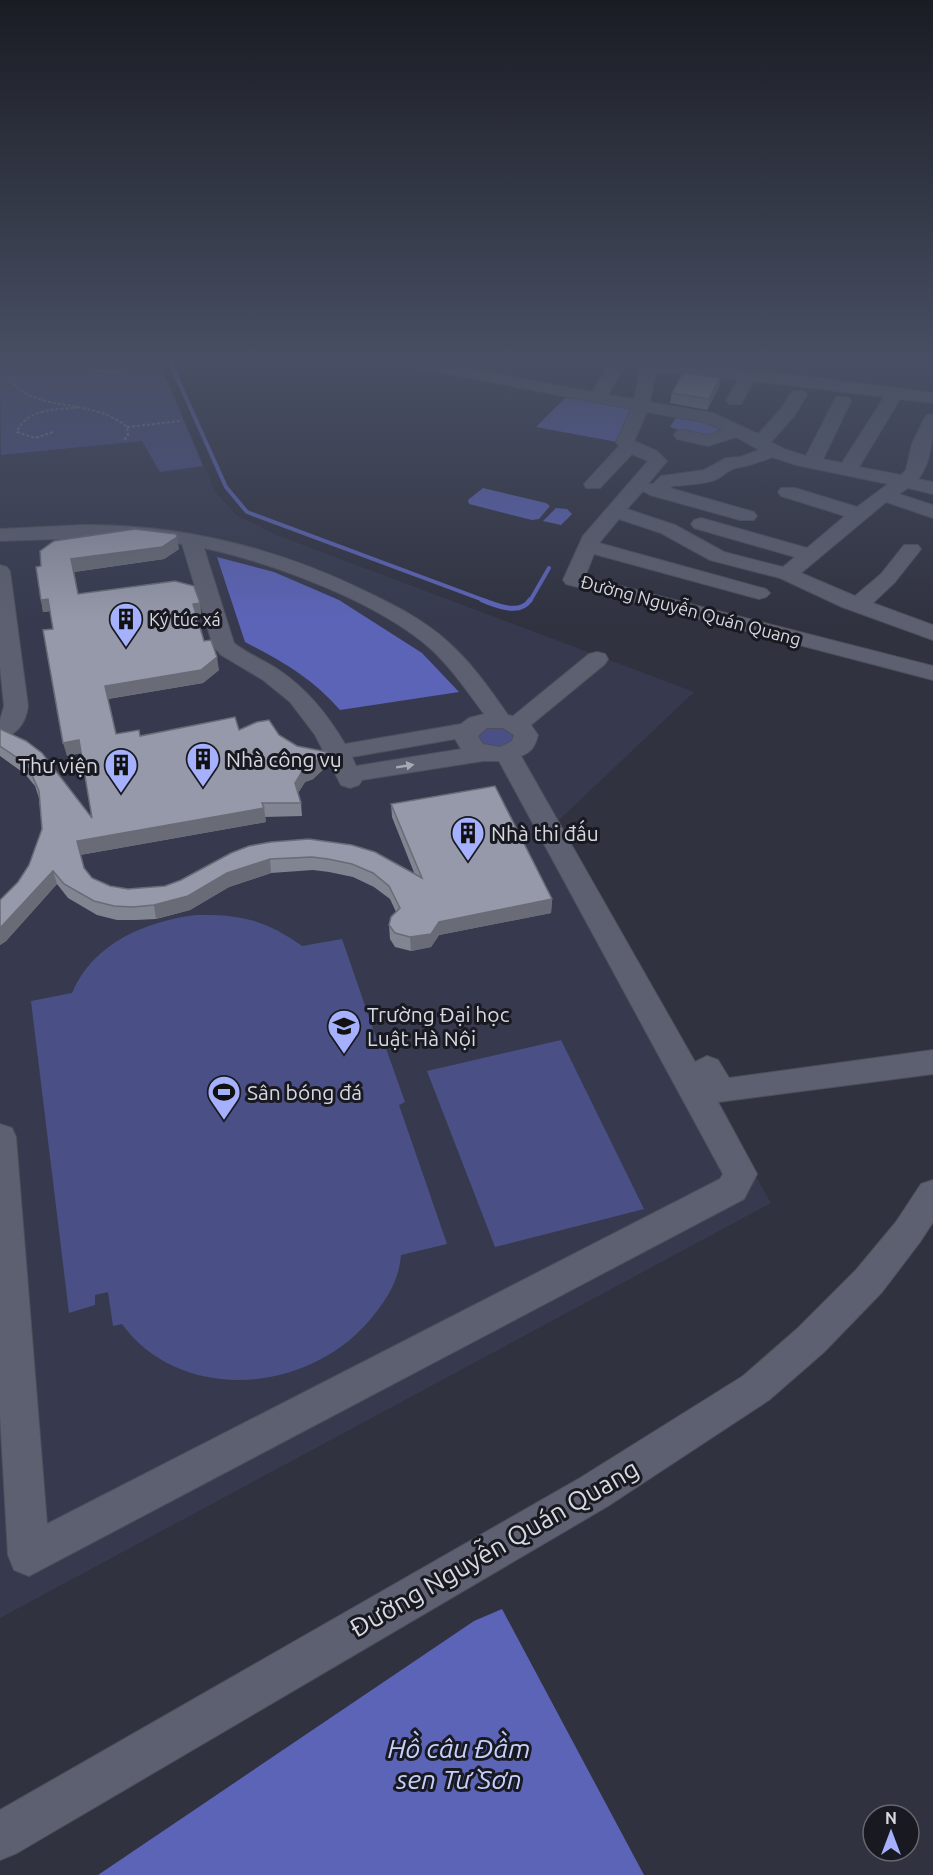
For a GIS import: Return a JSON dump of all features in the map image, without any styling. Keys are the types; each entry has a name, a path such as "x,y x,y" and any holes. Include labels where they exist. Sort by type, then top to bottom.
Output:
{"street":[{"path":"628,448 585,489 617,509 669,529 717,556 782,572 858,605 933,633"},
{"name":"Đường Nguyễn Quán Quang","path":"631,448 649,453 658,461 588,546 573,580 933,673"},
{"path":"657,491 668,480 683,481 694,476 708,476 733,462 742,463 765,448"},
{"path":"770,448 796,459 848,468 933,488"},
{"path":"812,462 819,448"},
{"path":"848,468 861,448"},
{"path":"742,624 759,593 782,572 810,555 884,495 905,482 915,471 920,448"},
{"path":"637,486 747,516"},
{"path":"788,492 857,517"},
{"path":"884,495 933,512"},
{"path":"685,538 717,508"},
{"path":"815,508 857,517"},
{"path":"701,524 810,555"},
{"path":"0,535 120,532 191,540 250,552 302,570 387,611 439,645 471,680 740,1174 732,1189 29,1556 0,1137"},
{"path":"191,540 224,646 271,675 301,700 324,727 349,778 502,738 597,659"},
{"path":"588,546 759,593"},
{"path":"858,605 888,578 911,549"},
{"path":"0,571 16,706 14,720 0,732"},
{"path":"338,752 468,730 478,723 502,738"},
{"path":"468,730 466,736 468,744 502,738"},
{"path":"707,1068 720,1091 933,1062"},
{"name":"Đường Nguyễn Quán Quang","path":"0,1836 594,1492 756,1388 811,1340 869,1281 908,1232 933,1194"}],"shaded area":[{"name":"Trường Đại học Luật Hà Nội","path":"0,448 196,448 214,490 236,515 279,536 694,692 559,820 603,907 771,1203 0,1618"},
{"path":"1,448 77,448 1,455"},
{"path":"146,448 195,448 203,466 160,472"},
{"path":"501,726 517,735 508,748 484,748 475,735 482,728"},
{"path":"196,915 252,920 276,930 302,946 342,939 378,1043 384,1043 405,1102 399,1105 447,1244 401,1255 398,1272 388,1295 373,1316 347,1342 317,1361 283,1374 247,1380 212,1378 178,1368 148,1350 122,1324 113,1326 108,1292 95,1295 95,1305 69,1313 31,1001 72,993 81,976 93,961 107,948 140,929"},
{"path":"561,1040 644,1209 495,1247 427,1071"}],"water":[{"path":"483,488 546,503 550,506 539,519 532,520 469,504 468,500"},
{"path":"556,508 567,509 572,514 561,525 543,521"},
{"path":"217,557 274,572 339,600 422,653 459,692 340,710 318,688 296,671 245,642"},
{"name":"Hồ câu Đầm sen Từ Sơn","path":"502,1609 644,1875 98,1875 474,1621"}],"building":[{"path":"135,529 176,534 177,537 162,547 71,559 78,594 175,581 194,586 200,603 193,604 204,641 211,640 217,657 201,670 105,686 116,734 139,730 140,736 235,717 239,730 257,722 269,720 279,735 297,746 327,752 304,768 295,783 301,803 262,803 264,808 77,841 84,868 92,878 110,886 128,889 165,886 249,846 309,839 352,845 375,852 422,878 391,804 495,786 552,899 439,922 431,934 410,937 395,933 389,925 391,917 400,908 389,886 373,873 352,864 328,859 312,857 270,859 227,873 188,896 154,905 133,907 114,906 94,901 64,884 53,871 0,928 0,900 18,882 29,865 42,829 39,791 31,773 22,761 0,746 0,729 26,741 42,753 92,818 79,740 63,743 43,630 53,629 48,599 41,600 36,567 41,566 40,551 54,541"}],"waterway":[{"path":"208,448 226,487 247,512 486,601"},
{"path":"530,601 549,568"},
{"path":"482,600 508,608 526,605 530,600"}],"place":[{"name":"Ký túc xá","path":"126,648"},
{"name":"Nhà công vụ","path":"203,788"},
{"name":"Thư viện","path":"121,794"},
{"name":"Nhà thi đấu","path":"468,862"},
{"name":"Trường Đại học Luật Hà Nội","path":"344,1055"},
{"name":"Sân bóng đá","path":"224,1121"}]}
